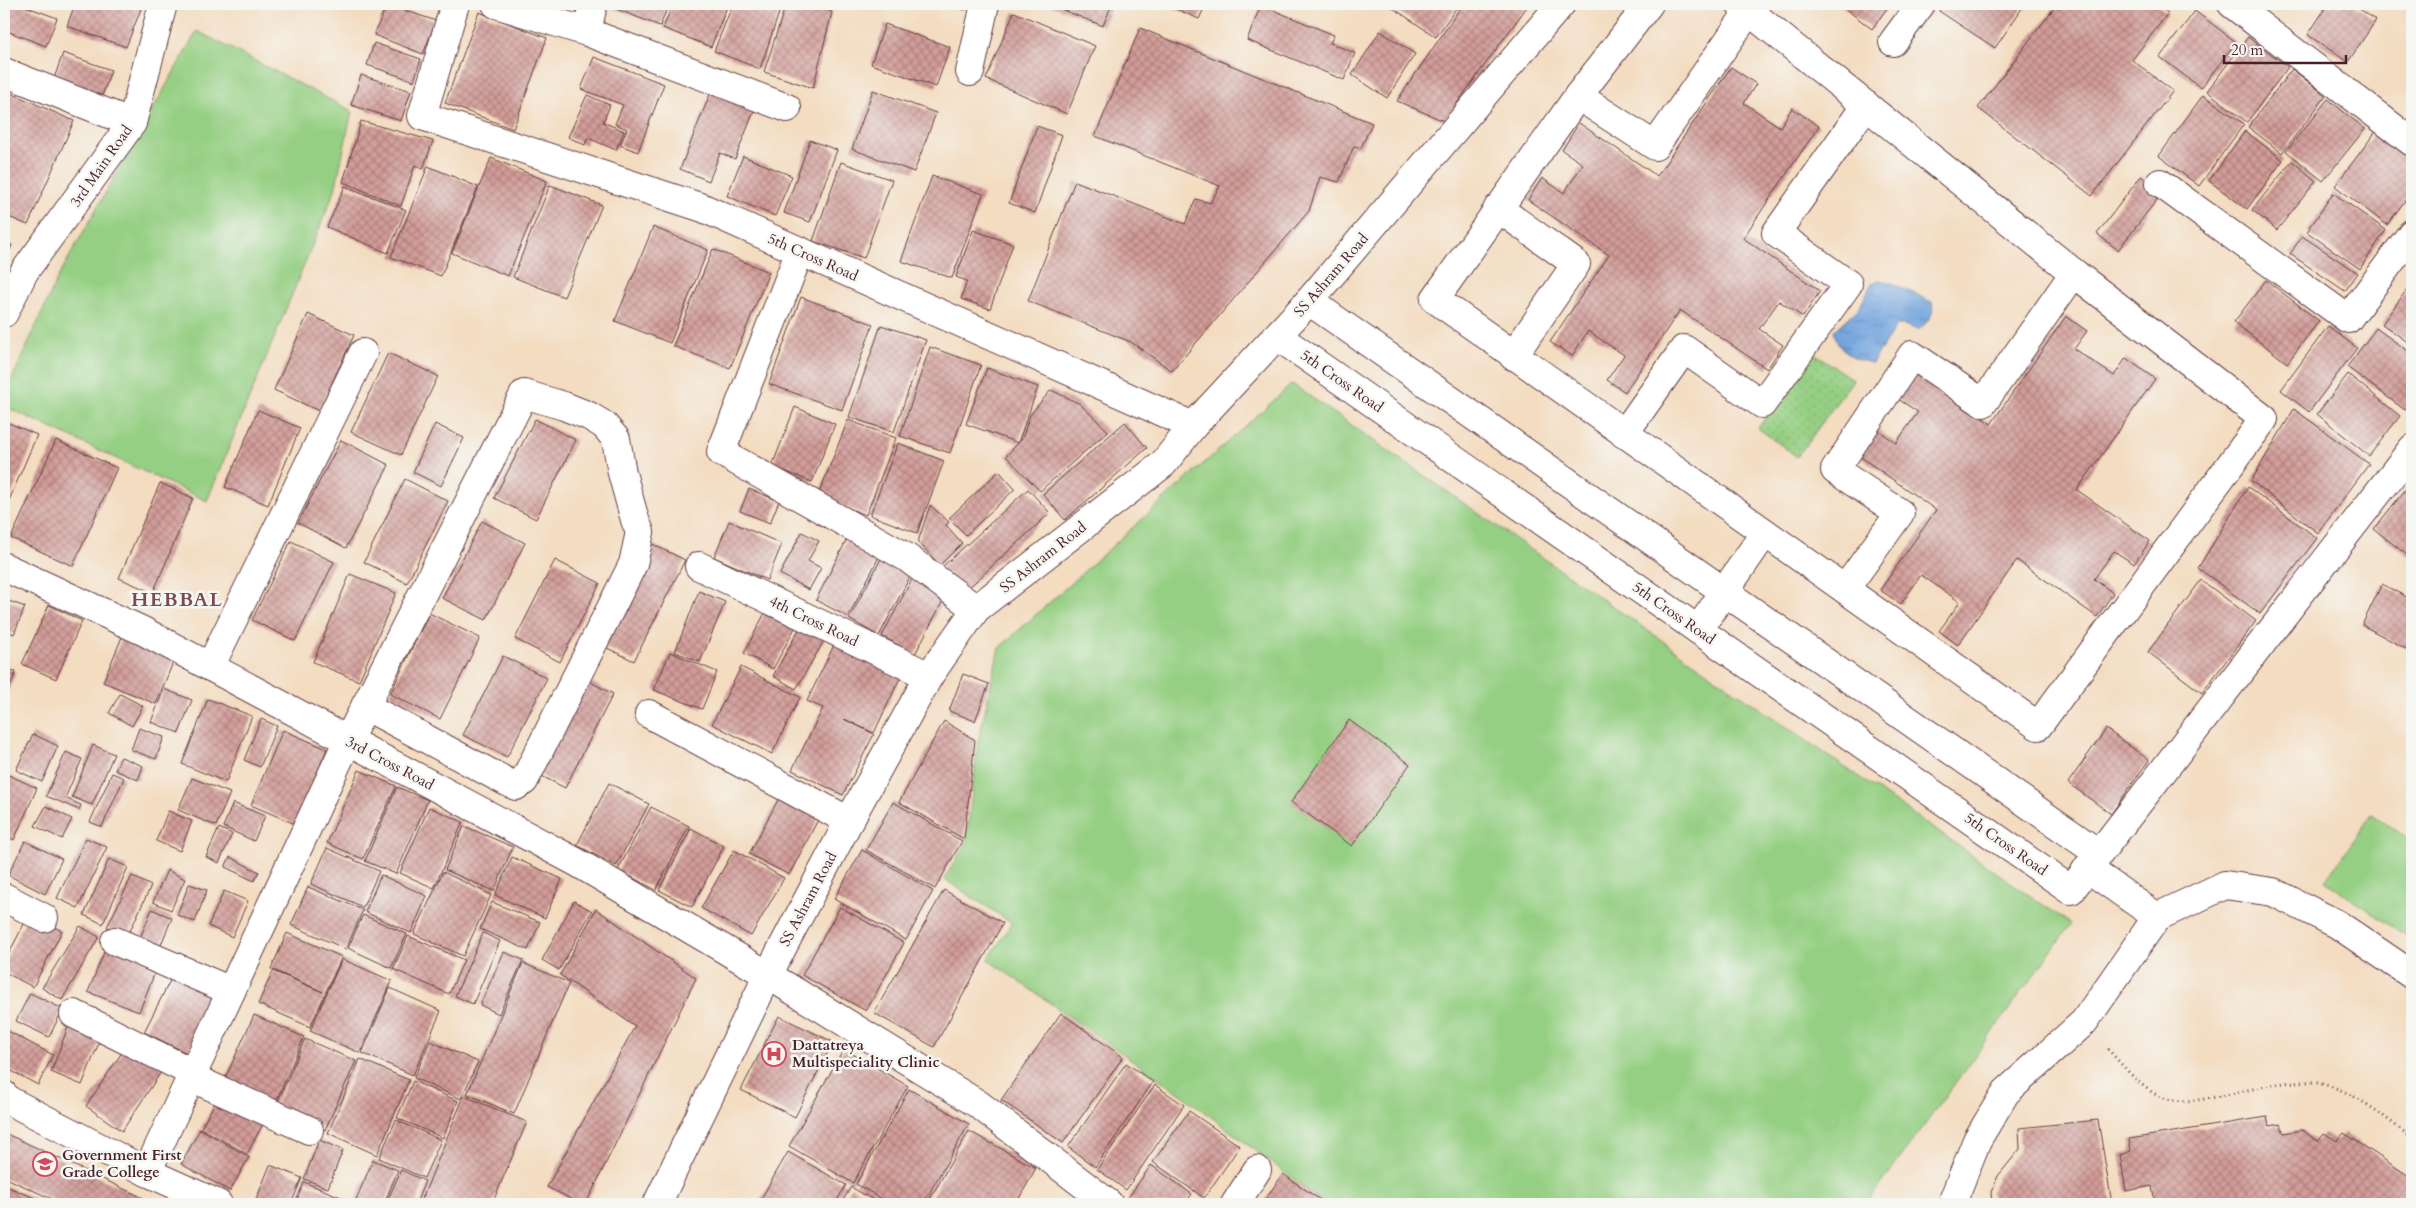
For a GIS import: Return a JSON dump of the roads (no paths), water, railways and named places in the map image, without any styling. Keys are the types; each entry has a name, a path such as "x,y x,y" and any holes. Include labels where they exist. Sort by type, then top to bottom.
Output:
{"street":[{"name":"3rd Main Road","path":"4,313 24,272 132,123 164,4"},
{"name":"5th Cross Road","path":"454,4 422,116 702,208 1193,426"},
{"path":"496,4 587,32 787,108"},
{"path":"587,32 594,4"},
{"path":"970,72 984,4"},
{"name":"SS Ashram Road","path":"658,1204 768,974 849,821 929,676 976,609 1163,464 1193,426 1309,301 1561,4"},
{"path":"1578,96 1655,146 1745,7 2074,273 2264,419 2038,726 1764,534 1435,299 1578,96 1649,4"},
{"path":"1893,42 1921,4"},
{"path":"2232,4 2412,142"},
{"path":"4,72 132,123"},
{"path":"1624,434 1684,349 1762,404 1848,284 1776,233 1866,105"},
{"path":"2160,183 2348,319 2412,232"},
{"path":"1498,208 1576,264 1513,356"},
{"path":"800,251 721,452 906,557 976,609"},
{"path":"1845,589 1900,513 1835,470 1912,355 1983,403 2074,273"},
{"path":"1309,301 1723,591 2085,870 2157,916"},
{"name":"5th Cross Road","path":"1277,336 1698,630 2085,870"},
{"path":"210,666 363,353"},
{"path":"147,1172 348,740 365,706 524,394 564,406 604,425 616,439 622,473 640,532 638,546 633,564 524,781 516,786 507,782 365,706"},
{"path":"2085,870 2412,450"},
{"path":"1698,630 1764,534"},
{"name":"4th Cross Road","path":"699,566 929,676"},
{"name":"3rd Cross Road","path":"4,567 143,631 578,863 768,974 978,1104 1109,1204"},
{"path":"649,714 849,821"},
{"path":"1954,1204 1954,1198 1978,1140 2006,1092 2084,1022 2157,916 2224,885 2273,892 2338,924 2412,975"},
{"path":"4,897 44,918"},
{"path":"115,941 231,991"},
{"path":"74,1014 192,1075 309,1130"},
{"path":"4,1095 8,1100 208,1202"},
{"path":"1235,1204 1257,1170"}],"water":[{"path":"1880,280 1892,283 1932,302 1933,307 1928,321 1918,330 1904,325 1897,325 1872,363 1859,360 1843,349 1834,331 1859,308 1872,283"}],"place":[{"name":"Dattatreya Multispeciality Clinic","path":"774,1054"},
{"name":"Government First Grade College","path":"45,1164"}],"district":[{"name":"HEBBAL","path":"177,599"}]}
